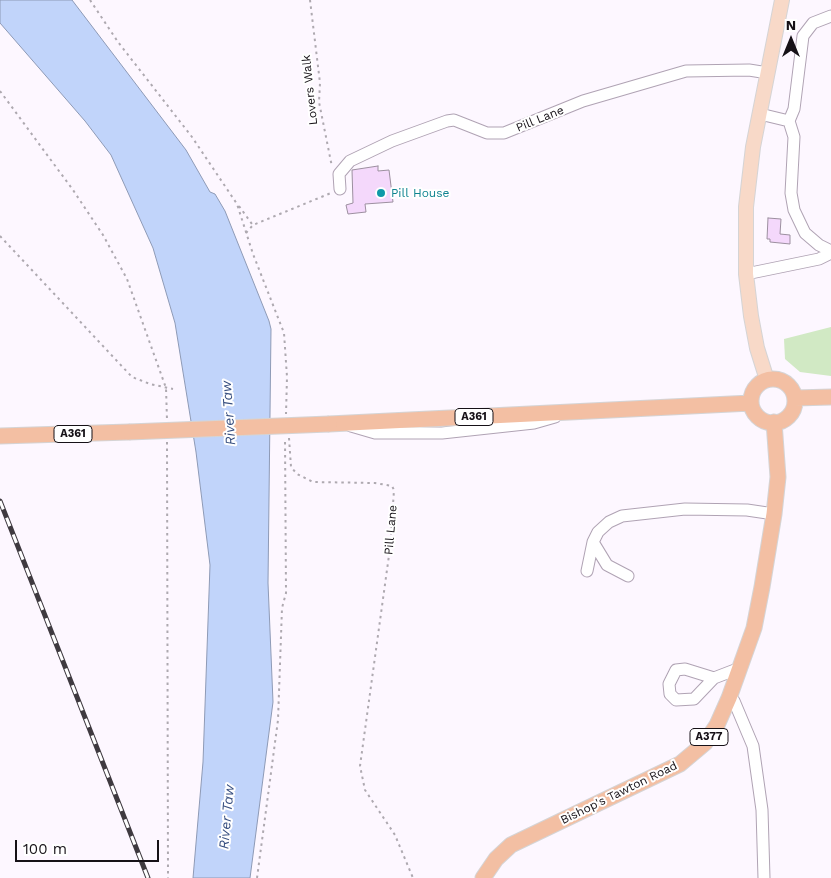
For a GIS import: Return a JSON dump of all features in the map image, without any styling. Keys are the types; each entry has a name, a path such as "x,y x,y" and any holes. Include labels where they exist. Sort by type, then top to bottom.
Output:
{"highway":[{"path":"767,380 782,381 792,391 795,398 794,405 787,417 774,422 762,419 753,409 751,403 757,386 767,380"},
{"path":"795,398 831,397"},
{"name":"A361","path":"0,436 336,423 751,403"},
{"name":"Bishop's Tawton Road","path":"483,878 496,859 511,845 680,764 704,742 717,725 729,698 754,628 774,514 778,477 774,422"}],"main road":[{"path":"767,380 757,348 746,274 746,207 753,148 782,0"}],"street":[{"path":"831,16 812,23 803,36 794,109 789,121 794,137 791,193 794,210 805,233 818,245 831,252"},
{"name":"Pill Lane","path":"339,174 350,161 371,150 447,121 454,120 487,133 504,133 583,101 686,71 749,70 768,73"},
{"path":"760,114 789,121"},
{"path":"339,174 340,190"},
{"path":"746,274 819,259 831,252"},
{"path":"587,571 593,542 598,532 609,522 622,516 685,509 747,510 774,514"},
{"path":"593,542 607,565 628,576"},
{"path":"714,678 740,668"},
{"path":"729,698 734,701 753,746 762,810 764,878"}],"path":[{"path":"90,0 118,42 192,137 253,225"},
{"name":"Lovers Walk","path":"310,0 324,134 332,167 339,174"},
{"path":"0,91 103,234 127,279 166,388 167,425"},
{"path":"246,233 253,225 340,190"},
{"path":"237,204 284,333 287,377 286,416"},
{"path":"0,236 132,377 173,389"},
{"path":"167,434 168,878"},
{"path":"257,878 278,720 282,608 286,593 284,436"},
{"name":"Pill Lane","path":"289,436 291,467 297,474 306,479 313,482 376,483 392,486 394,490 390,548 360,766 365,790 395,835 413,878"}],"green space":[{"path":"831,327 831,376 800,372 785,359 784,339"}],"water":[{"name":"River Taw","path":"0,0 72,0 186,150 210,192 215,194 225,211 269,321 271,329 268,583 273,702 250,878 193,878 203,762 210,565 196,452 175,323 153,248 111,155 85,121 0,23"}],"building":[{"name":"Pill House","path":"378,166 378,171 389,170 393,202 365,204 366,212 348,214 346,205 353,203 352,170"},
{"path":"768,218 781,219 780,234 790,235 790,244 770,242 770,239 767,239"}],"railway":[{"path":"0,501 148,878"}],"place":[{"name":"Pill House","path":"381,193"}]}
